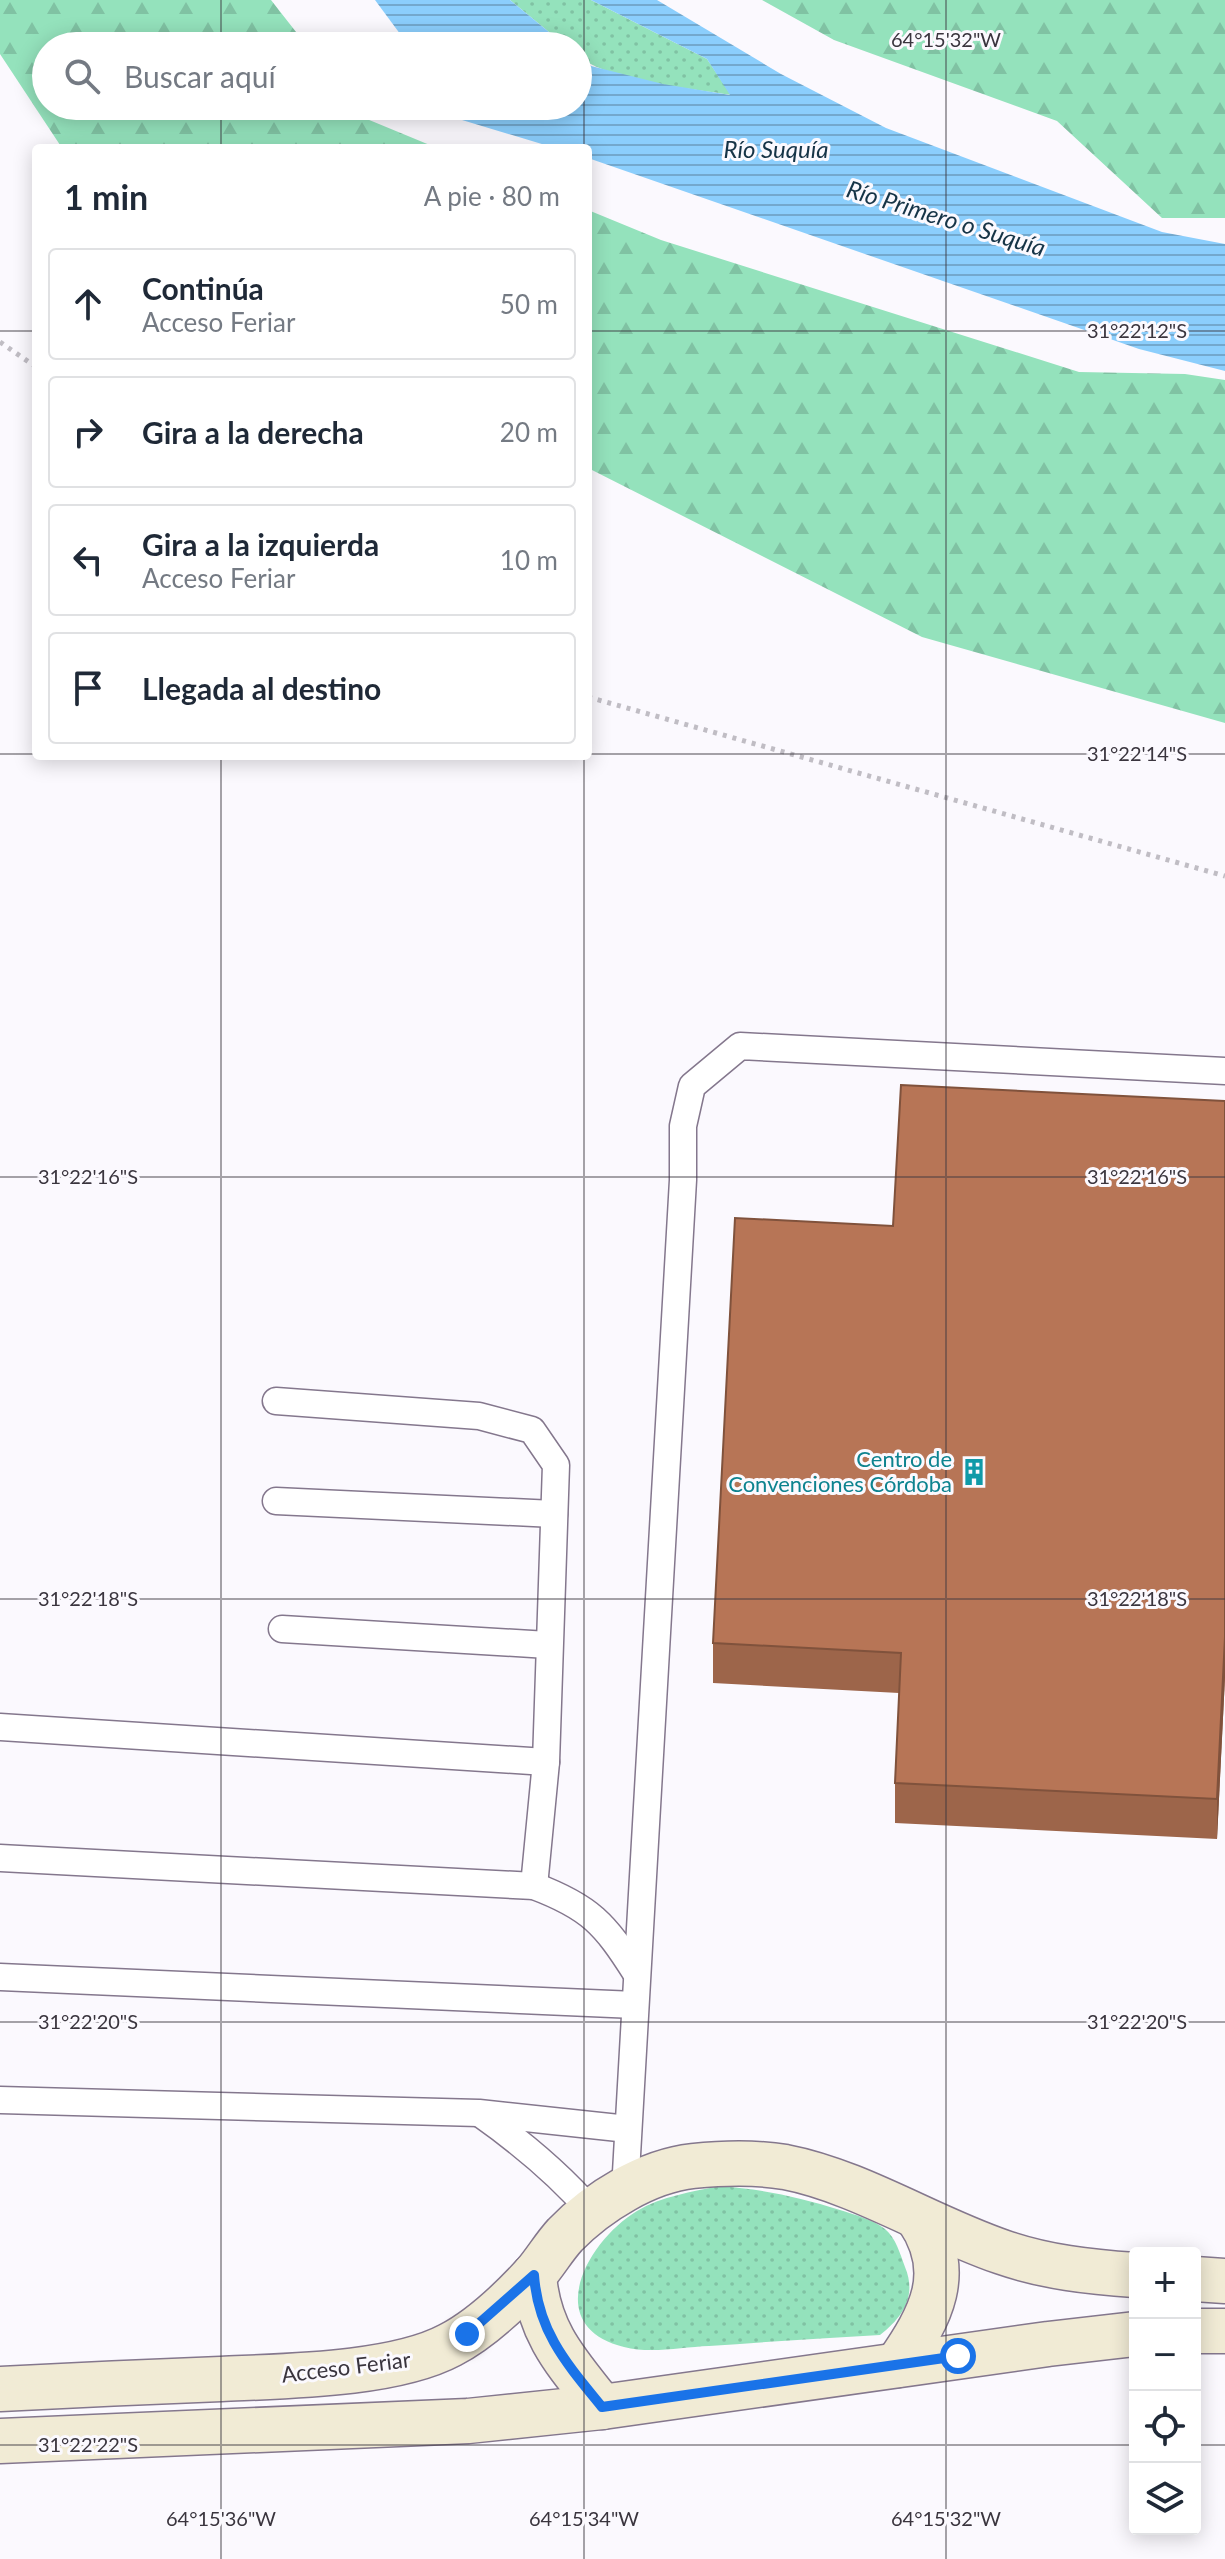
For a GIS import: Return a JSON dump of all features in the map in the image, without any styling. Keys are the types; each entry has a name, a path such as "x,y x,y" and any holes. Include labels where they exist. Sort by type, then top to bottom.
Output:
{"main road":[{"name":"Acceso Feriar","path":"0,2389 303,2375 417,2359 451,2345 482,2323 534,2275 566,2234 609,2201 655,2176 688,2167 753,2164 786,2167 1006,2253 1077,2269 1129,2274"},
{"path":"897,2365 922,2324 937,2283 935,2253 928,2233 918,2218"},
{"path":"534,2275 539,2311 547,2331 560,2354 602,2407"},
{"path":"1201,2279 1225,2281"},
{"path":"1201,2331 1225,2331"},
{"path":"0,2441 468,2421 602,2407 1129,2335"}],"lane":[{"path":"479,2113 534,2153 569,2185 609,2201 628,2129 683,1180 683,1126 692,1086 740,1046 1225,1071"},
{"path":"276,1401 479,1416 532,1430 556,1465 546,1762 534,1886"},
{"path":"276,1501 554,1514"},
{"path":"282,1629 548,1645"},
{"path":"0,1727 546,1762"},
{"path":"0,1858 534,1886 568,1899 604,1926 636,1973"},
{"path":"0,1977 635,2005"},
{"path":"0,2100 479,2113 628,2129"}],"path":[{"path":"0,342 32,364"},
{"path":"592,698 1225,876"}],"green space":[{"path":"0,0 271,0 296,32 32,32 32,103 0,54"},
{"path":"510,0 591,0 707,59 731,95 609,72 592,65 592,32 549,32"},
{"path":"762,0 1225,0 1225,218 1162,218 1057,121 834,40"},
{"path":"44,120 369,120 427,144 59,144"},
{"path":"592,212 661,240 1079,372 1185,374 1225,380 1225,723 922,637 592,470"},
{"path":"719,2186 765,2191 810,2201 863,2218 885,2229 897,2246 908,2278 908,2297 901,2313 880,2335 656,2350 624,2347 598,2336 584,2321 578,2303 580,2282 602,2242 619,2225 647,2206 677,2195"}],"water":[{"path":"375,0 510,0 549,32 399,32"},
{"name":"Río Suquía","path":"591,0 657,0 781,74 886,128 1162,232 1225,244 1225,371 1139,349 592,159 592,144 542,144 462,120 592,120 592,66 663,84 730,95 707,59"}],"building":[{"name":"Centro de Convenciones Córdoba","path":"901,1085 1225,1101 1225,1637 1217,1799 895,1783 901,1653 713,1643 735,1218 893,1226"}],"place":[{"name":"Centro de Convenciones Córdoba","path":"974,1472"}],"route":[{"path":"467,2334 534,2275 539,2311 547,2331 560,2354 602,2407 958,2356"}],"water label":[{"name":"Río Primero o Suquía","path":"946,219"}]}
